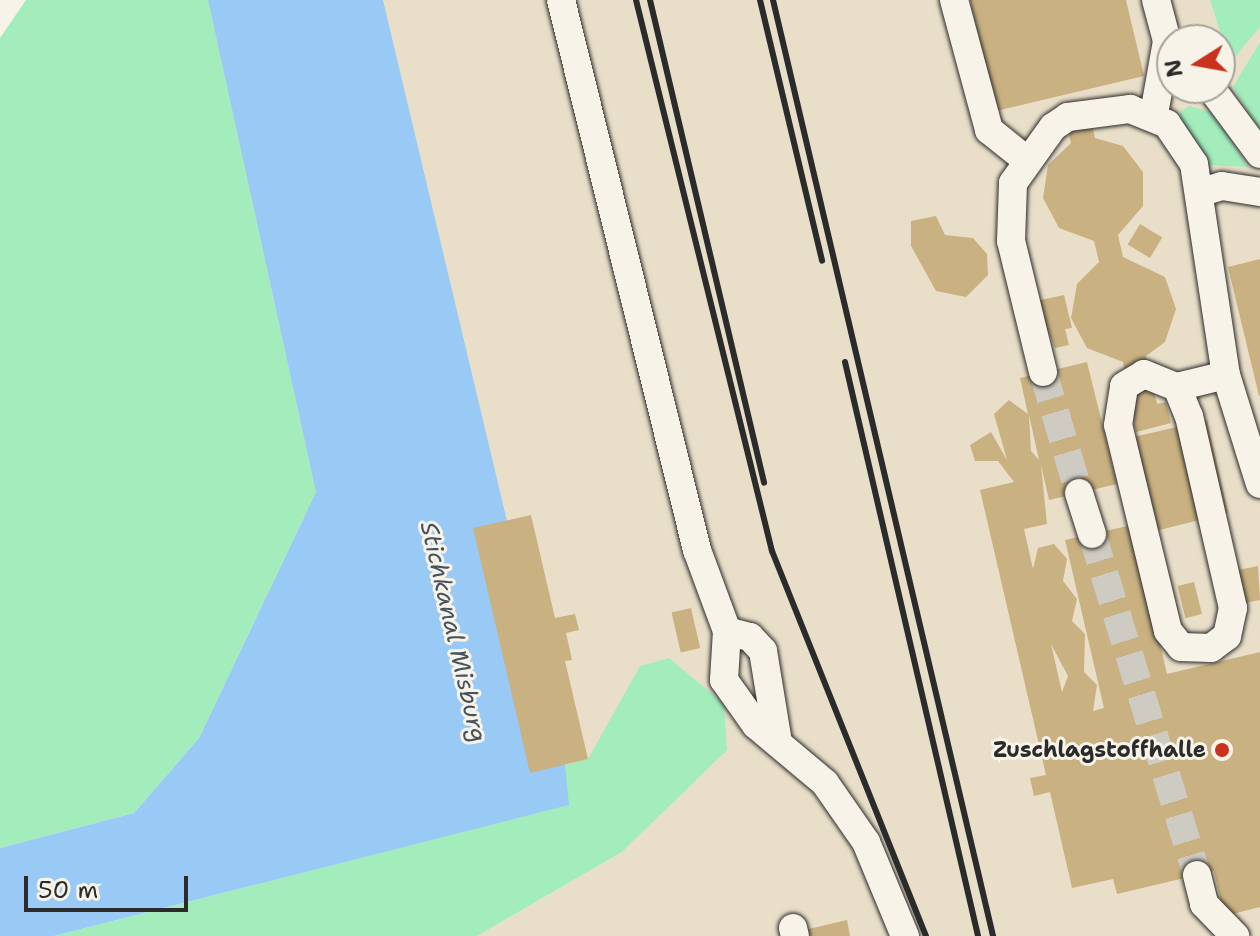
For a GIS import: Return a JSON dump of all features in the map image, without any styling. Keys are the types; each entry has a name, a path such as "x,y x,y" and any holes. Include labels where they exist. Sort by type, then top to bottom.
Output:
{"lane":[{"path":"561,0 697,550 727,631 724,680 778,743 825,783 866,842 905,936"},
{"path":"954,0 989,130 1024,158"},
{"path":"1156,0 1162,24"},
{"path":"1154,114 1158,104"},
{"path":"1223,104 1260,154"},
{"path":"1043,372 1011,241 1008,209 1024,158 1068,117 1111,109 1154,114 1186,146 1199,193 1226,375 1260,484"},
{"path":"1199,193 1222,186 1260,192"},
{"path":"1177,387 1233,608 1227,636 1208,656 1181,647 1168,631 1118,425 1120,397 1133,378 1158,375 1177,387 1226,375"},
{"path":"1079,493 1092,534"},
{"path":"727,631 763,651 778,743"},
{"path":"1197,875 1204,904 1243,930"}],"shaded area":[{"path":"193,0 1260,0 1260,936 477,936 622,852 725,750 585,814 380,868"}],"green space":[{"path":"26,0 208,0 316,492 199,738 134,813 0,848 0,38"},
{"path":"1210,0 1260,0 1260,27 1236,56 1236,24 1218,24"},
{"path":"1260,42 1260,131 1236,92 1236,82"},
{"path":"1189,106 1214,113 1248,167 1205,165 1181,124 1180,112"},
{"path":"669,658 724,704 727,750 622,852 477,936 54,936 568,805 565,765 588,759 640,666"}],"water":[{"name":"Stichkanal Misburg","path":"208,0 383,0 565,765 569,805 54,936 0,936 0,848 134,813 199,738 316,492"}],"building":[{"path":"970,0 1126,0 1144,76 996,111"},
{"path":"1091,121 1095,138 1123,146 1143,172 1143,206 1118,235 1123,257 1165,277 1176,309 1165,342 1146,356 1157,404 1166,402 1171,423 1136,432 1123,362 1087,348 1071,318 1077,284 1099,262 1094,241 1059,228 1043,198 1048,165 1071,143 1067,126"},
{"path":"936,216 945,235 973,238 987,254 988,275 966,297 936,291 911,246 911,221"},
{"path":"1140,224 1162,237 1150,258 1128,245"},
{"path":"1260,259 1260,396 1259,396 1228,267"},
{"path":"1064,295 1072,328 1065,329 1069,345 1055,348 1036,301"},
{"path":"1087,362 1117,484 1049,500 1041,465 1047,524 1024,529 1033,569 1038,548 1054,544 1067,559 1063,581 1077,599 1072,621 1085,634 1084,672 1097,685 1093,711 1104,708 1065,540 1132,525 1112,442 1207,420 1228,513 1135,536 1167,674 1260,652 1260,907 1224,916 1214,871 1117,894 1113,879 1072,888 1050,792 1034,796 1030,778 1046,775 980,490 1014,482 998,461 975,461 970,445 991,432 1007,460 994,414 1009,400 1028,414 1020,378","holes":["1029,415 1039,460 1031,451","1051,644 1068,676 1062,692"]},
{"path":"531,515 555,618 575,614 579,630 566,633 572,660 565,661 588,759 530,773 473,528"},
{"path":"1258,566 1260,600 1245,603 1238,570"},
{"path":"1194,582 1202,614 1185,618 1178,586"},
{"path":"691,608 700,648 681,652 672,612"},
{"path":"847,920 850,936 801,936 800,931"}],"tunnel":[{"path":"1043,372 1079,493"},
{"path":"1092,534 1197,875"}],"railway":[{"path":"636,0 772,551 926,936"},
{"path":"650,0 764,483"},
{"path":"760,0 822,261"},
{"path":"773,0 993,936"},
{"path":"845,362 978,936"}],"place":[{"name":"Zuschlagstoffhalle","path":"1222,750"}]}
